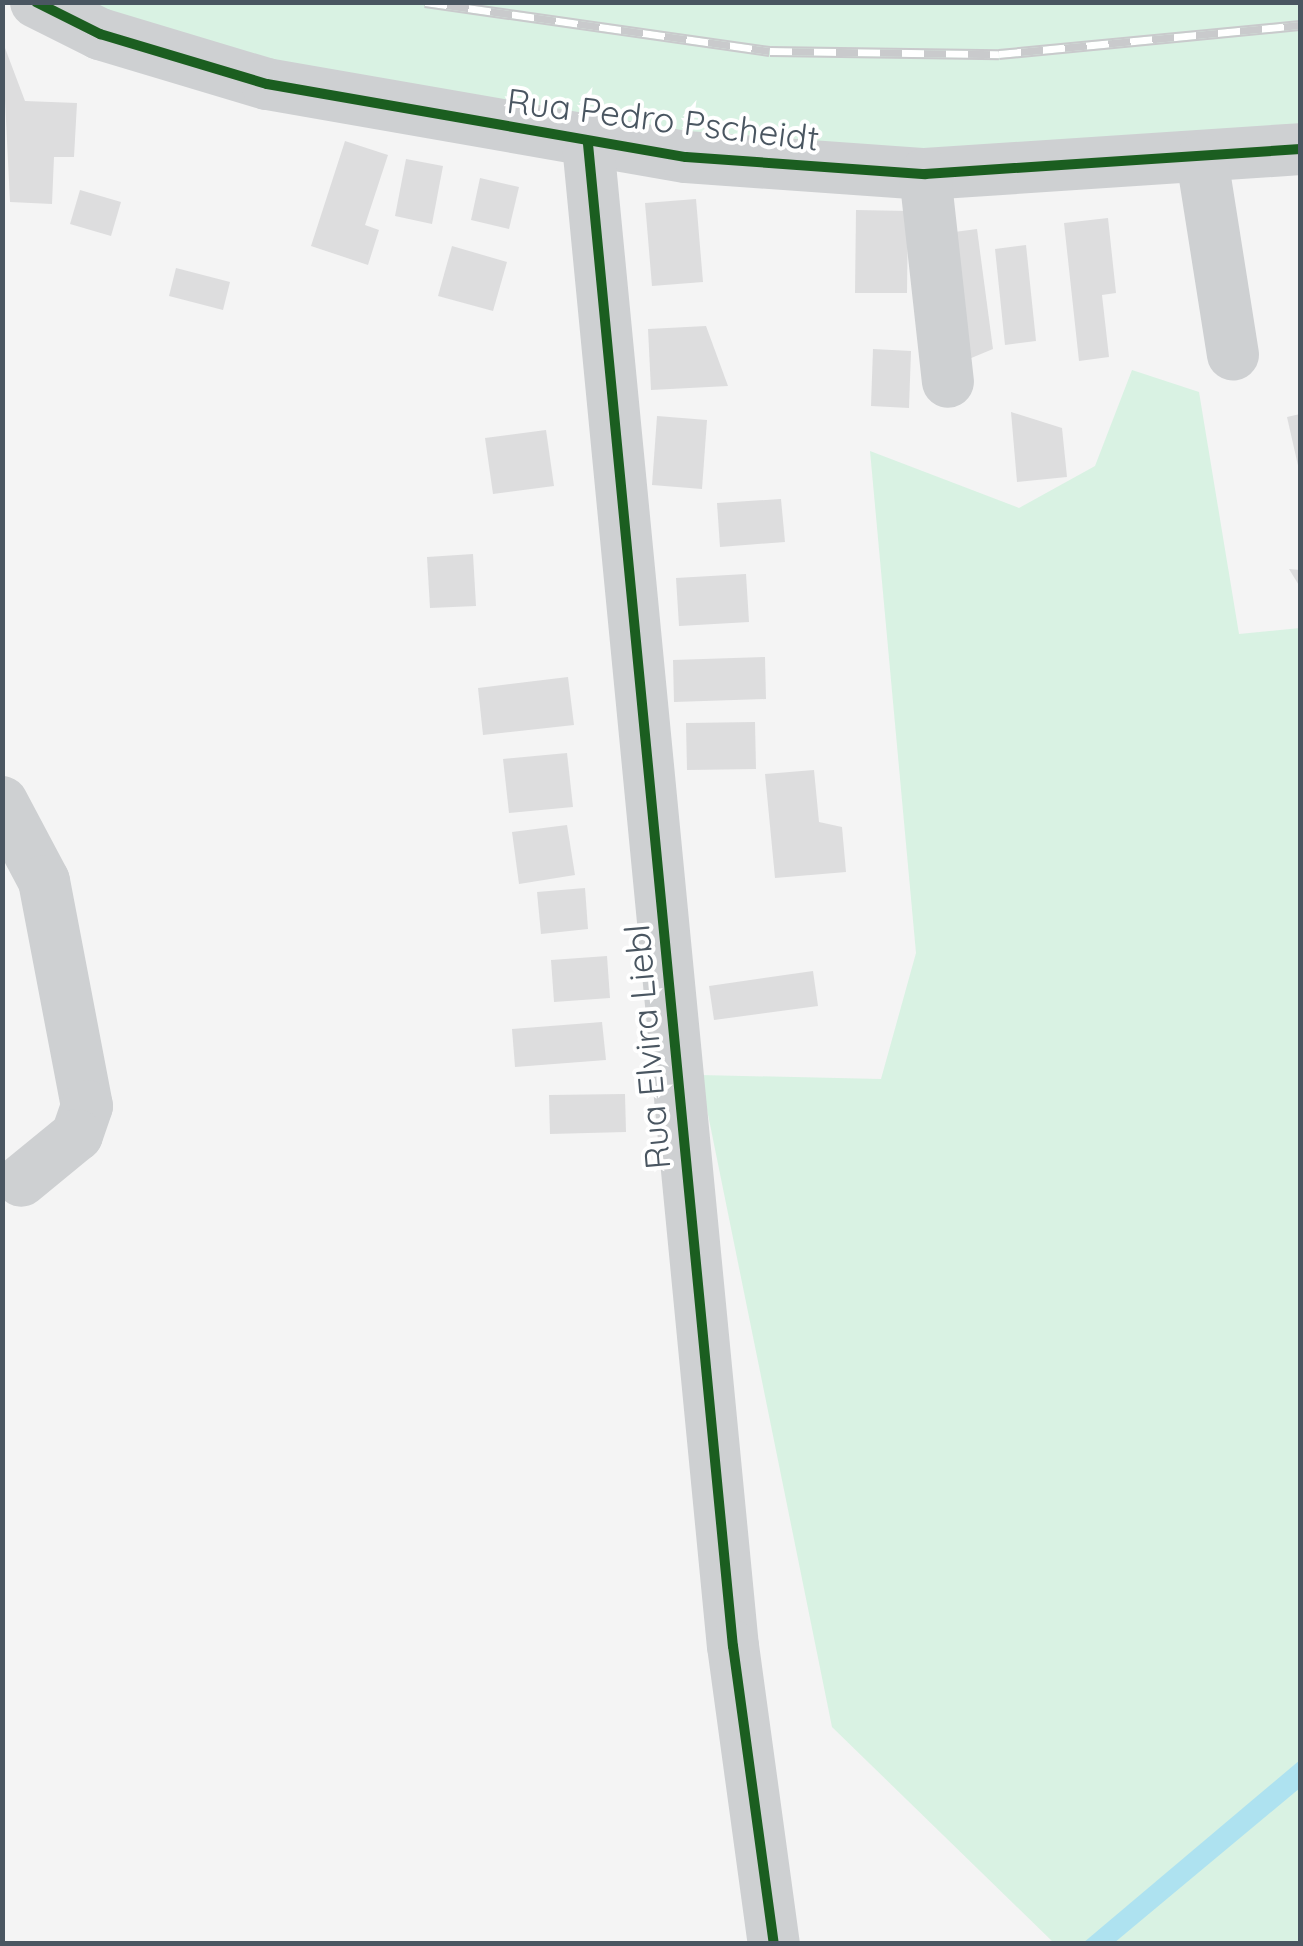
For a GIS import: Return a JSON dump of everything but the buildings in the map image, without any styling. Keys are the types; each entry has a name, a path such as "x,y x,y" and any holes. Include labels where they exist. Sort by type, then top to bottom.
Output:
{"street":[{"name":"Rua Pedro Pscheidt","path":"36,2 100,34 267,84 588,144 925,174 1300,149"},
{"name":"Rua Elvira Liebl","path":"588,144 732,1646 774,1944"},
{"path":"1202,158 1233,356"},
{"path":"925,174 948,382"},
{"path":"2,802 44,881 87,1106 77,1136 21,1181"}],"green space":[{"path":"46,3 1300,3 1300,149 1202,159 588,144"},
{"path":"1132,370 1199,392 1239,634 1300,628 1300,1943 1054,1943 832,1727 700,1075 881,1079 916,953 870,451 1019,508 1095,466"}],"water":[{"path":"1300,1760 1300,1788 1114,1943 1083,1943"}],"railway":[{"path":"425,2 770,51 999,54 1300,25"}],"cycle path":[{"path":"36,2 100,34 267,84 686,157 925,174 1300,149"},
{"path":"588,144 733,1646 774,1944"}]}
